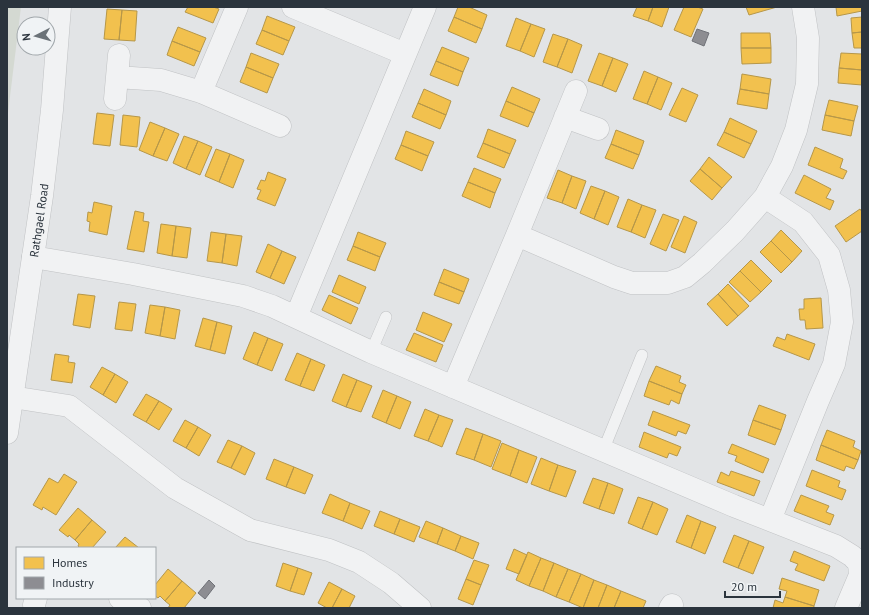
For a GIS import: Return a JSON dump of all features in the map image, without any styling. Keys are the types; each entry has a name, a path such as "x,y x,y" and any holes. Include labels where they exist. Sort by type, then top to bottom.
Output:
{"street":[{"name":"Rathgael Road","path":"7,433 42,196 52,110 60,7"},
{"path":"201,92 237,7"},
{"path":"293,7 405,54"},
{"path":"296,317 425,7"},
{"path":"517,235 614,277 632,283 668,283 684,277 702,263 735,231 765,197 782,166 796,130 807,84 808,38 803,7"},
{"path":"115,99 119,56"},
{"path":"117,77 161,80 201,92 280,126"},
{"path":"453,387 576,92"},
{"path":"565,117 598,129"},
{"path":"765,197 803,222 829,255 839,290 842,322 834,364 770,520"},
{"path":"33,257 133,274 243,296 296,317 371,352 603,451 836,546 852,556 859,563 860,575 846,608"},
{"path":"12,397 69,406 182,492 250,530 329,550 359,562 392,584 420,608"},
{"path":"122,599 140,608"}],"lane":[{"path":"371,352 386,317"},
{"path":"603,451 642,355"}],"shaded area":[{"path":"7,7 21,7 20,16 16,16 16,48 7,121"}],"building: Homes":[{"path":"188,7 213,7 219,9 213,23 185,12"},
{"path":"458,7 469,7 487,15 482,29 454,17"},
{"path":"637,7 653,7 648,21 633,16"},
{"path":"653,7 669,7 662,27 648,21"},
{"path":"684,7 697,7 703,9 691,37 674,30"},
{"path":"746,7 777,7 749,15"},
{"path":"836,7 862,7 862,11 837,16"},
{"path":"107,9 122,10 119,40 104,39"},
{"path":"122,10 137,11 135,41 119,40"},
{"path":"267,16 295,27 289,41 262,30"},
{"path":"454,17 482,29 476,43 448,31"},
{"path":"862,17 862,32 852,33 851,18"},
{"path":"516,18 531,24 520,51 506,46"},
{"path":"531,24 545,29 534,57 520,51"},
{"path":"178,27 206,38 200,52 172,41"},
{"path":"262,30 289,41 283,55 256,44"},
{"path":"862,32 862,48 854,48 852,33"},
{"path":"741,33 770,33 771,48 741,48"},
{"path":"553,34 568,39 557,67 543,62"},
{"path":"568,39 582,45 572,73 557,67"},
{"path":"172,41 200,52 194,66 167,55"},
{"path":"442,47 469,58 463,72 436,61"},
{"path":"741,48 771,48 771,63 742,64"},
{"path":"251,53 279,64 273,78 246,67"},
{"path":"599,53 613,58 602,86 588,81"},
{"path":"841,53 862,54 862,70 839,68"},
{"path":"613,58 628,64 616,92 602,86"},
{"path":"436,61 463,72 458,86 430,75"},
{"path":"246,67 273,78 267,93 240,82"},
{"path":"839,68 862,70 862,85 838,83"},
{"path":"644,71 658,77 647,104 633,99"},
{"path":"742,74 771,79 769,94 740,89"},
{"path":"658,77 672,83 661,110 647,104"},
{"path":"512,87 540,99 534,113 506,101"},
{"path":"682,88 698,95 686,122 669,115"},
{"path":"424,89 451,101 446,115 418,103"},
{"path":"740,89 769,94 767,109 737,104"},
{"path":"829,100 858,106 854,121 825,115"},
{"path":"506,101 534,113 528,127 500,116"},
{"path":"418,103 446,115 440,129 412,117"},
{"path":"97,113 114,115 110,146 93,144"},
{"path":"123,115 140,117 137,147 120,145"},
{"path":"825,115 854,121 851,136 822,130"},
{"path":"730,118 757,131 751,144 724,132"},
{"path":"150,122 165,128 153,156 139,150"},
{"path":"165,128 179,134 167,161 153,156"},
{"path":"488,129 516,140 510,154 483,143"},
{"path":"616,130 644,141 639,155 611,144"},
{"path":"406,131 434,142 428,156 401,145"},
{"path":"724,132 751,144 744,158 717,145"},
{"path":"184,136 198,141 186,169 173,163"},
{"path":"198,141 212,147 200,175 186,169"},
{"path":"483,143 510,154 504,168 477,157"},
{"path":"611,144 639,155 633,169 605,158"},
{"path":"401,145 428,156 422,171 395,159"},
{"path":"815,147 843,159 840,168 847,171 843,179 808,165"},
{"path":"216,149 230,154 219,182 205,176"},
{"path":"230,154 244,160 233,188 219,182"},
{"path":"709,157 732,177 722,188 700,169"},
{"path":"474,168 501,179 495,193 468,182"},
{"path":"700,169 722,188 712,200 690,181"},
{"path":"558,170 572,176 562,203 547,198"},
{"path":"268,172 286,179 275,206 257,199 261,190 257,189 261,180 265,181"},
{"path":"804,175 831,189 826,198 834,201 830,210 795,193"},
{"path":"572,176 586,181 576,209 562,203"},
{"path":"468,182 495,193 490,208 462,196"},
{"path":"591,186 605,191 594,219 580,213"},
{"path":"605,191 619,197 608,225 594,219"},
{"path":"628,199 642,205 631,232 617,227"},
{"path":"94,202 112,206 107,235 89,231 90,222 87,221 88,212 92,213"},
{"path":"642,205 656,210 645,238 631,232"},
{"path":"860,209 862,212 862,231 846,242 835,226"},
{"path":"135,211 144,213 143,221 149,222 144,252 127,249"},
{"path":"663,214 679,220 666,251 650,244"},
{"path":"684,216 697,222 685,253 671,247"},
{"path":"161,224 176,226 172,256 157,253"},
{"path":"176,226 191,228 187,258 172,256"},
{"path":"781,230 802,251 792,262 771,241"},
{"path":"211,232 226,234 222,263 207,261"},
{"path":"358,232 386,243 380,257 353,246"},
{"path":"226,234 242,236 237,266 222,263"},
{"path":"771,241 792,262 781,273 760,252"},
{"path":"268,244 282,251 270,278 256,272"},
{"path":"353,246 380,257 375,271 347,260"},
{"path":"282,251 296,257 284,284 270,278"},
{"path":"751,260 772,281 761,292 740,271"},
{"path":"444,269 469,279 464,292 439,282"},
{"path":"740,271 761,292 750,302 729,282"},
{"path":"339,275 366,287 359,304 332,292"},
{"path":"439,282 464,292 459,304 434,295"},
{"path":"728,284 749,306 738,316 718,294"},
{"path":"78,294 95,296 90,328 73,325"},
{"path":"718,294 738,316 727,326 707,304"},
{"path":"329,295 358,308 351,324 322,310"},
{"path":"821,298 823,328 806,329 805,320 800,320 799,309 804,309 804,299"},
{"path":"119,302 136,304 132,331 115,329"},
{"path":"150,305 165,307 160,336 145,333"},
{"path":"165,307 180,310 175,339 160,336"},
{"path":"423,312 452,324 444,342 416,330"},
{"path":"203,318 217,322 210,350 195,346"},
{"path":"217,322 232,326 225,354 210,350"},
{"path":"254,332 268,338 257,365 243,359"},
{"path":"414,333 443,345 436,362 406,350"},
{"path":"787,334 815,344 809,360 773,346 777,337 785,340"},
{"path":"268,338 283,344 272,371 257,365"},
{"path":"297,353 311,359 300,386 285,380"},
{"path":"55,354 69,356 68,362 75,363 72,383 51,380"},
{"path":"311,359 325,365 314,391 300,386"},
{"path":"656,366 681,376 679,382 686,385 682,394 649,381"},
{"path":"102,367 115,374 103,395 90,387"},
{"path":"115,374 128,382 116,403 103,395"},
{"path":"343,374 357,380 346,407 332,401"},
{"path":"357,380 372,386 361,412 346,407"},
{"path":"649,381 682,394 679,404 671,400 669,405 644,396"},
{"path":"383,390 397,396 386,423 372,417"},
{"path":"146,394 159,401 146,422 133,415"},
{"path":"397,396 411,402 400,429 386,423"},
{"path":"159,401 172,409 159,430 146,422"},
{"path":"759,405 786,415 781,430 753,420"},
{"path":"425,409 439,415 428,441 414,436"},
{"path":"653,411 690,425 686,434 678,431 676,436 648,425"},
{"path":"439,415 453,420 442,447 428,441"},
{"path":"185,420 198,427 186,448 173,441"},
{"path":"753,420 781,430 775,445 748,435"},
{"path":"198,427 211,435 199,456 186,448"},
{"path":"466,428 483,434 474,460 456,454"},
{"path":"827,430 855,441 853,447 861,451 858,460 821,445"},
{"path":"644,432 681,447 677,456 669,453 667,458 639,447"},
{"path":"483,434 501,441 491,467 474,460"},
{"path":"228,440 242,446 231,468 217,462"},
{"path":"502,443 519,450 510,476 492,469"},
{"path":"732,444 769,459 763,473 735,461 737,456 728,453"},
{"path":"821,445 858,460 854,469 846,466 844,471 816,460"},
{"path":"242,446 255,453 245,475 231,468"},
{"path":"519,450 537,457 527,483 510,476"},
{"path":"541,458 558,465 549,491 531,484"},
{"path":"274,459 294,467 286,487 266,479"},
{"path":"558,465 576,471 566,497 549,491"},
{"path":"294,467 313,475 305,494 286,487"},
{"path":"812,470 840,481 838,487 846,490 842,500 806,486"},
{"path":"731,471 760,481 754,496 717,482 721,472 729,476"},
{"path":"64,474 77,482 56,515 43,507 42,510 33,505 49,478 58,483"},
{"path":"593,478 608,483 599,509 583,503"},
{"path":"608,483 623,489 614,514 599,509"},
{"path":"330,494 350,503 343,521 322,513"},
{"path":"801,495 829,506 826,512 834,515 830,525 794,511"},
{"path":"638,497 653,502 642,529 628,523"},
{"path":"653,502 668,509 657,535 642,529"},
{"path":"350,503 370,511 362,529 343,521"},
{"path":"78,508 92,520 75,540 59,530"},
{"path":"380,511 400,519 394,534 374,526"},
{"path":"687,515 701,521 691,548 676,542"},
{"path":"400,519 420,527 414,542 394,534"},
{"path":"92,520 106,532 93,547 79,547 79,544 75,540"},
{"path":"426,521 443,528 437,544 419,537"},
{"path":"701,521 716,527 705,554 691,548"},
{"path":"443,528 461,536 455,551 437,544"},
{"path":"734,535 749,541 738,568 723,562"},
{"path":"461,536 479,543 473,559 455,551"},
{"path":"125,537 138,547 116,547"},
{"path":"749,541 764,547 753,574 738,568"},
{"path":"514,549 527,555 519,574 506,569"},
{"path":"794,551 830,566 824,581 795,570 798,564 790,561"},
{"path":"528,552 541,558 529,586 516,580"},
{"path":"541,558 554,563 543,591 529,586"},
{"path":"474,560 489,565 481,585 466,579"},
{"path":"283,563 298,568 290,591 276,586"},
{"path":"554,563 568,569 556,597 543,591"},
{"path":"298,568 312,573 304,595 290,591"},
{"path":"168,569 182,581 165,601 160,596 158,598 156,597 156,584"},
{"path":"568,569 581,574 569,602 556,597"},
{"path":"581,574 594,580 583,608 569,602"},
{"path":"782,578 819,590 814,606 785,597 787,591 779,589"},
{"path":"466,579 481,585 473,605 458,599"},
{"path":"594,580 607,585 598,608 583,608"},
{"path":"182,581 196,593 184,608 168,608 170,605 165,601"},
{"path":"329,582 342,589 332,608 327,608 318,603"},
{"path":"607,585 621,591 614,608 598,608"},
{"path":"342,589 355,596 349,608 332,608"},
{"path":"621,591 646,601 643,608 614,608"},
{"path":"785,597 814,606 814,608 773,608 775,600 783,603"}],"building: Industry":[{"path":"697,29 709,33 704,46 692,41"},
{"path":"209,580 215,586 205,599 198,593"}]}
